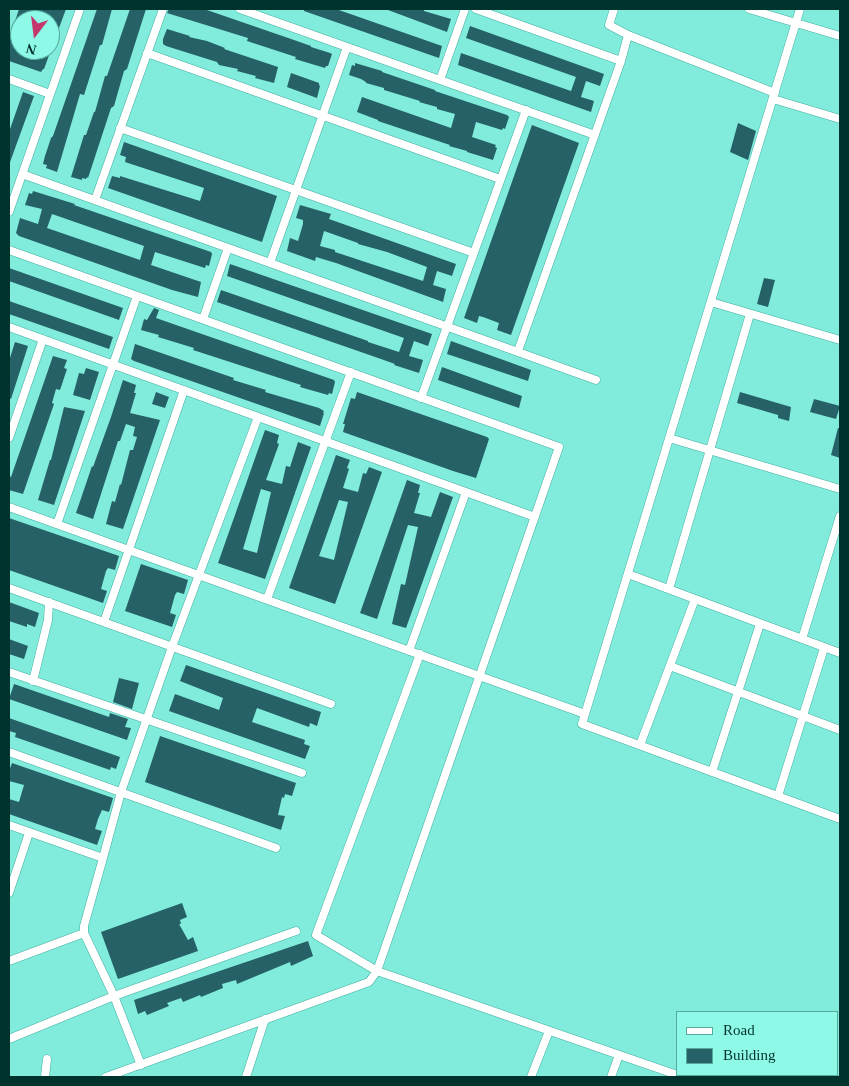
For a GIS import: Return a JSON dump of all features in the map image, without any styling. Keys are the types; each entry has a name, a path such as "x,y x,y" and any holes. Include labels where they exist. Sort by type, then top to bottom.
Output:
{"street":[{"path":"9,212 80,9"},
{"path":"95,200 163,9"},
{"path":"240,9 249,10 347,47 595,135"},
{"path":"440,80 465,9"},
{"path":"476,9 621,60"},
{"path":"614,9 609,25 628,35 774,96 840,119"},
{"path":"749,9 840,36"},
{"path":"800,9 582,724 840,819"},
{"path":"518,351 595,135 628,35"},
{"path":"270,263 324,116 347,47"},
{"path":"147,53 500,179"},
{"path":"9,79 50,94"},
{"path":"421,398 526,110"},
{"path":"120,128 474,253"},
{"path":"22,174 596,380"},
{"path":"203,320 228,248"},
{"path":"9,250 559,447 377,971 369,982 106,1077"},
{"path":"58,524 137,296"},
{"path":"711,302 840,340"},
{"path":"669,589 750,314"},
{"path":"9,327 535,517"},
{"path":"9,438 43,339"},
{"path":"267,600 351,372"},
{"path":"104,622 184,390"},
{"path":"141,1065 114,996 84,933 84,926 121,792 172,647 258,417"},
{"path":"669,438 840,489"},
{"path":"409,650 466,492"},
{"path":"9,507 585,714"},
{"path":"802,640 840,516"},
{"path":"628,574 840,653"},
{"path":"9,588 330,704"},
{"path":"640,745 695,599"},
{"path":"33,681 48,620 48,602"},
{"path":"712,772 760,624"},
{"path":"778,796 824,648"},
{"path":"420,654 316,935 377,971 676,1075"},
{"path":"670,666 840,730"},
{"path":"9,672 302,773"},
{"path":"9,752 276,848"},
{"path":"9,826 103,858"},
{"path":"9,893 30,832"},
{"path":"9,1038 114,996 296,931"},
{"path":"9,961 84,933"},
{"path":"256,1077 246,1076 265,1019"},
{"path":"532,1077 549,1031"},
{"path":"611,1077 619,1055"},
{"path":"45,1077 47,1058"}],"building":[{"path":"19,9 66,9 60,25 60,10 19,10"},
{"path":"97,9 112,9 102,45 100,45 84,95 80,94 57,172 46,168 47,165 43,164"},
{"path":"130,9 146,9 127,69 124,71 114,106 111,108 88,178 82,178 82,180 71,177 84,135 86,135 95,112 105,76 107,76"},
{"path":"169,9 204,9 332,54 328,66 325,68 247,41 248,38 167,13"},
{"path":"304,9 336,9 442,46 439,58 304,11"},
{"path":"388,9 424,9 424,11 451,19 447,32"},
{"path":"470,26 604,74 600,86 586,81 581,97 594,101 591,112 458,65 461,53 571,91 576,77 466,38"},
{"path":"167,29 207,41 224,49 278,67 274,83 237,71 238,69 219,65 217,62 166,46 163,44 163,39"},
{"path":"10,37 10,60 47,60 41,72 9,61"},
{"path":"355,63 507,115 509,117 505,129 503,128 502,130 476,122 472,137 496,145 495,147 497,148 493,160 357,112 362,97 451,128 455,114 384,90 384,88 366,83 349,75 352,65 355,66"},
{"path":"291,73 319,83 317,98 287,87"},
{"path":"23,92 34,96 9,165 9,132"},
{"path":"738,123 756,131 748,160 730,152"},
{"path":"532,125 579,143 511,335 497,330 499,323 483,317 479,316 477,323 464,318"},
{"path":"124,142 277,196 262,242 108,188 112,176 120,178 120,176 200,201 204,188 125,162 126,157 120,155"},
{"path":"33,191 75,204 211,252 209,266 206,265 205,268 155,252 151,265 201,282 198,297 172,290 19,236 16,233 20,218 38,224 42,209 25,205 29,193 32,194","holes":["52,214 144,246 140,260 47,228"]},
{"path":"300,205 331,214 329,219 456,264 452,276 437,271 433,285 446,289 443,302 336,263 316,257 315,261 287,251 290,238 298,241 303,224 303,220 296,218","holes":["324,231 427,267 423,281 320,246"]},
{"path":"230,264 432,334 428,346 414,341 409,356 423,360 419,373 217,302 221,290 399,352 404,338 227,276"},
{"path":"9,268 123,308 119,320 9,281"},
{"path":"764,278 775,280 768,307 757,304"},
{"path":"9,301 113,337 109,349 9,314"},
{"path":"154,308 159,310 156,318 334,380 332,394 329,393 328,395 300,387 301,385 193,350 194,348 141,330 144,319 147,320"},
{"path":"451,341 531,370 528,381 447,354"},
{"path":"15,342 28,346 11,399 9,398 9,361"},
{"path":"135,344 234,378 233,380 266,390 265,392 319,408 324,411 320,426 134,361 131,359"},
{"path":"53,356 67,360 64,368 67,369 60,390 56,389 52,403 54,404 23,494 9,490 9,476 11,477"},
{"path":"442,367 522,396 519,408 438,380"},
{"path":"86,368 99,372 90,400 73,395 79,373 84,374"},
{"path":"123,380 136,385 134,393 136,393 130,413 160,420 123,529 106,524 112,501 115,502 121,485 130,450 133,450 137,437 133,436 135,427 126,424 120,441 118,441 93,519 76,513"},
{"path":"156,392 169,397 165,408 152,404"},
{"path":"357,392 487,437 489,439 476,478 343,432 345,424 343,424 351,398 355,399"},
{"path":"740,392 791,407 789,421 778,418 778,415 737,403"},
{"path":"814,399 840,406 836,419 810,412"},
{"path":"64,407 85,411 54,505 38,500 51,460"},
{"path":"838,428 840,428 840,458 831,455"},
{"path":"265,430 279,435 277,443 279,444 266,480 282,484 286,466 290,467 298,442 311,447 265,579 218,563","holes":["261,489 271,492 257,553 243,549"]},
{"path":"336,455 350,460 343,488 358,492 363,473 366,474 369,467 382,472 335,604 289,588","holes":["339,500 348,502 334,560 319,556"]},
{"path":"407,480 420,485 418,493 420,493 414,513 431,517 440,492 453,497 406,628 392,624 401,584 405,585 418,527 408,525 377,619 360,613"},
{"path":"9,518 119,556 115,570 108,568 106,571 101,589 107,591 103,603 9,570"},
{"path":"141,564 188,580 184,594 177,592 175,595 170,613 176,615 172,627 125,611"},
{"path":"9,602 39,613 35,627 27,624 27,627 9,621"},
{"path":"9,639 28,646 24,659 9,654"},
{"path":"186,665 321,712 317,726 310,723 309,727 257,708 252,722 305,740 304,744 310,746 305,759 169,711 175,694 219,710 223,698 180,681"},
{"path":"119,678 139,683 132,709 113,702"},
{"path":"14,684 109,717 110,713 128,719 125,727 131,728 127,740 9,699"},
{"path":"9,718 120,757 116,769 111,767 110,770 15,737 16,733 9,731"},
{"path":"160,736 296,783 292,796 285,794 284,798 282,797 278,815 285,816 281,830 145,782"},
{"path":"12,763 113,798 109,812 102,810 98,819 95,829 102,831 97,845 9,814 9,799 19,802 24,785 9,781 9,771"},
{"path":"182,903 187,917 180,920 181,924 179,924 188,940 193,937 198,951 118,979 101,932"},
{"path":"308,941 313,956 291,966 290,962 237,984 236,980 222,984 223,988 201,997 200,995 183,1002 181,998 167,1003 169,1006 147,1015 145,1011 138,1014 134,1000"}]}
